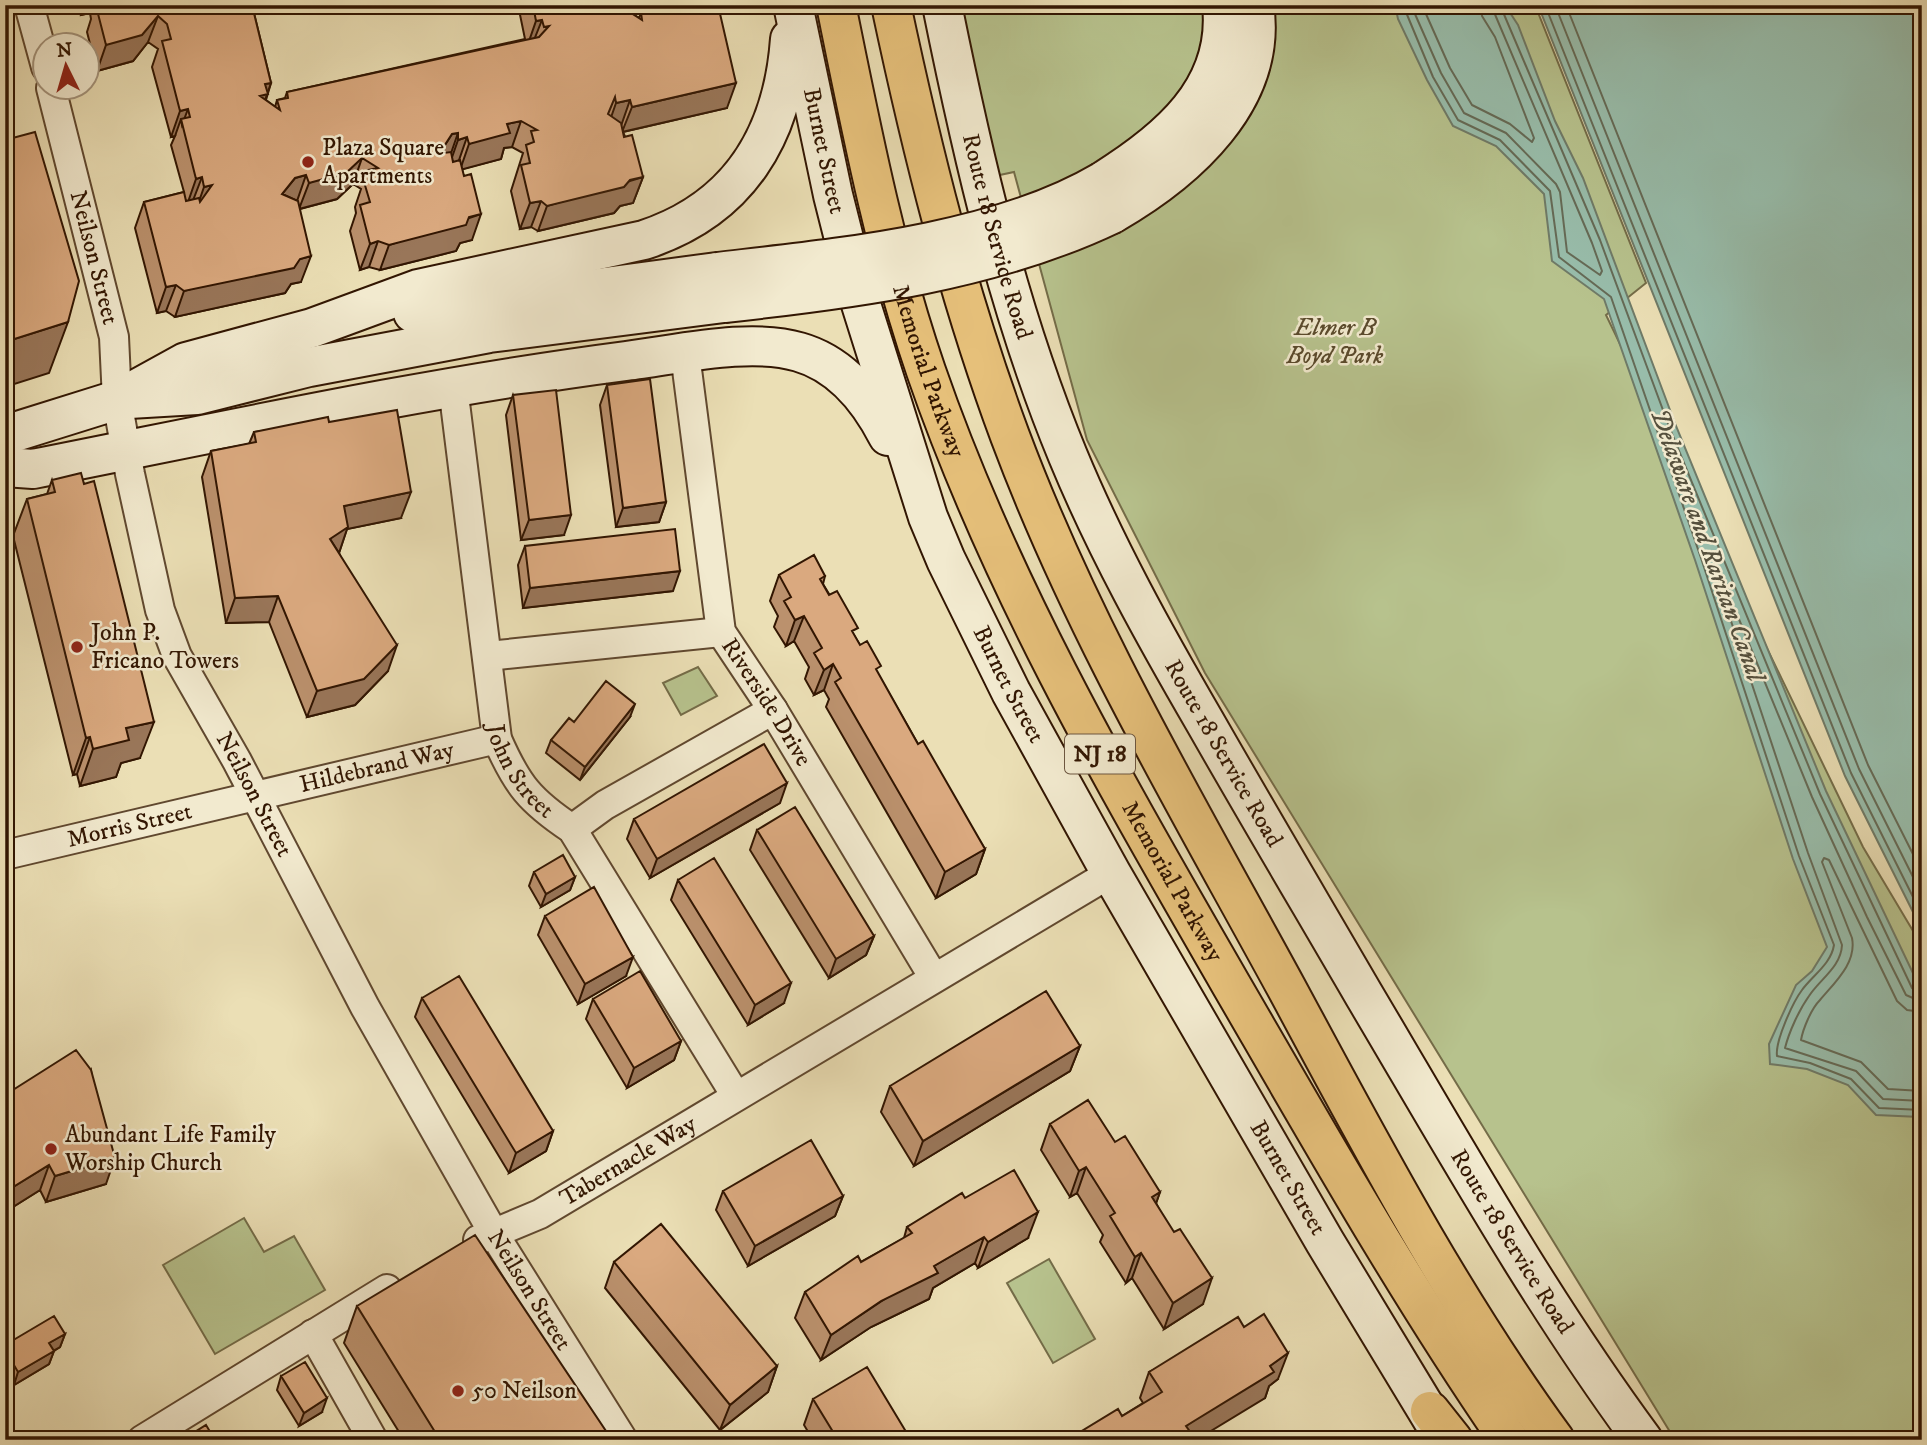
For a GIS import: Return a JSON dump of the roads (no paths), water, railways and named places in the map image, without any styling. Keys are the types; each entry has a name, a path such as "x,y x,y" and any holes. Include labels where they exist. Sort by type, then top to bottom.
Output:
{"highway":[{"name":"Memorial Parkway","path":"836,5 865,152 907,314 958,457 1012,583 1068,697 1117,786 1326,1148 1403,1276 1509,1440"},
{"name":"Memorial Parkway","path":"891,5 937,201 970,317 1011,438 1071,579 1152,740 1374,1147 1465,1304 1555,1440"}],"main road":[{"path":"5,435 117,400 186,362 312,328 418,289 645,240 697,218 743,176 773,122 786,81 792,5"},
{"name":"Burnet Street","path":"792,5 833,195 856,286 928,517 1011,692 1111,873 1325,1242 1443,1430"},
{"path":"312,328 720,288 845,288 948,267 1051,239 1107,197 1154,146 1175,128 1203,94 1219,54 1222,5"},
{"path":"1107,197 1182,164 1223,122 1240,90 1251,57 1255,26 1254,5"},
{"name":"Route 18 Service Road","path":"946,11 964,113 1012,299 1068,457 1103,533 1172,665 1452,1148 1548,1300 1643,1440"},
{"path":"117,400 197,395 332,362 720,288"},
{"path":"5,467 33,469 453,387 685,354 768,346 797,351 833,368 862,393 878,418 928,517"}],"street":[{"path":"29,5 36,32"},
{"name":"Neilson Street","path":"55,102 114,337 117,400 126,450 160,610 177,656 255,795 365,1007 494,1234 623,1440"},
{"name":"Riverside Drive","path":"685,354 721,632 773,710 934,978"},
{"name":"John Street","path":"453,387 497,739 512,773 538,806 572,828 737,1096"},
{"path":"488,656 721,632"},
{"path":"572,828 605,805 773,710"},
{"name":"Hildebrand Way","path":"255,795 497,739"},
{"name":"Morris Street","path":"5,855 255,795"},
{"name":"Tabernacle Way","path":"448,1254 540,1214 1111,873"},
{"path":"142,1440 415,1272"},
{"path":"313,1334 373,1440"}],"water":[{"name":"Delaware and Raritan Canal","path":"1395,5 1505,5 1518,25 1555,121 1583,178 1676,426 1826,791 1922,992 1922,1122 1920,1117 1876,1115 1848,1085 1807,1069 1770,1064 1769,1044 1796,985 1812,971 1827,947 1793,859 1695,560 1604,299 1552,261 1544,194 1496,146 1453,126 1427,80 1398,19"},
{"path":"1538,5 1922,5 1922,930 1845,776"}],"place":[{"name":"Plaza Square Apartments","path":"308,162"},
{"name":"John P. Fricano Towers","path":"77,647"},
{"name":"Abundant Life Family Worship Church","path":"51,1149"},
{"name":"50 Neilson","path":"458,1391"}],"park label":[{"name":"Elmer B Boyd Park","path":"1335,342"}]}
